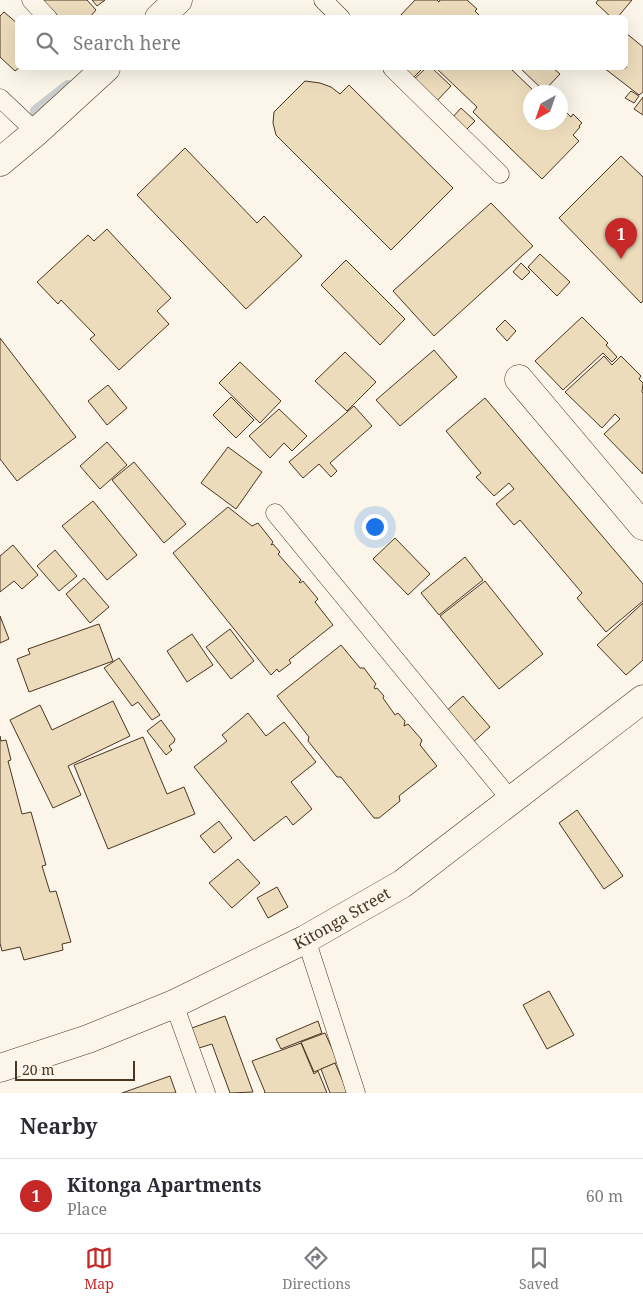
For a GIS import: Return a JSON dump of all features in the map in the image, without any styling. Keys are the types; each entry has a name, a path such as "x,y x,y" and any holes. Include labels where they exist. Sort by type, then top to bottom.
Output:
{"street":[{"path":"162,15 178,0"},
{"path":"0,162 36,132 100,70"},
{"path":"519,379 643,526"},
{"name":"Kitonga Street","path":"0,1068 88,1039 174,1004 306,940 402,884 643,699"}],"lane":[{"path":"31,0 45,15"},
{"path":"323,0 338,15"},
{"path":"394,70 500,174"},
{"path":"0,98 36,132"},
{"path":"275,513 511,800"},
{"path":"306,940 356,1093"},
{"path":"174,1004 206,1093"}],"building":[{"path":"43,0 87,0 96,10 92,15 57,15"},
{"path":"92,0 105,0 97,6"},
{"path":"415,0 437,0 439,2 440,0 467,0 477,9 475,11 479,15 401,15"},
{"path":"598,0 632,0 620,15 609,15 596,3"},
{"path":"4,12 15,21 15,71 0,57 0,16"},
{"path":"628,35 643,47 643,92 639,95 607,70 628,70"},
{"path":"401,70 421,70 411,80"},
{"path":"424,70 434,70 451,86 433,105 411,82"},
{"path":"438,70 512,70 528,85 523,85 523,130 568,130 568,114 571,117 573,114 582,123 573,135 579,141 542,179 473,112 477,107"},
{"path":"522,70 555,70 560,74 550,85 538,85"},
{"path":"305,81 331,87 340,94 349,85 453,188 391,250 276,135 273,123 274,112"},
{"path":"631,91 639,96 634,103 625,98"},
{"path":"643,97 643,115 634,109"},
{"path":"461,108 475,121 466,130 452,118"},
{"path":"185,148 257,223 264,216 302,256 246,309 137,195"},
{"path":"621,156 643,177 643,301 641,303 559,218"},
{"path":"491,203 533,246 434,336 393,291"},
{"path":"107,229 171,298 157,311 169,324 119,370 90,339 95,335 61,300 58,304 37,282 88,235 94,241"},
{"path":"540,254 570,282 557,296 528,267"},
{"path":"346,260 405,319 380,345 321,285"},
{"path":"521,263 530,272 522,280 513,272"},
{"path":"582,317 608,343 606,345 617,357 612,362 603,353 563,390 535,361"},
{"path":"505,320 516,331 507,341 496,329"},
{"path":"0,338 76,437 17,481 0,459"},
{"path":"434,350 457,377 400,426 376,400"},
{"path":"345,352 376,382 347,411 315,381"},
{"path":"604,356 612,365 621,356 641,376 639,379 643,383 643,474 604,434 620,419 615,414 602,428 565,392"},
{"path":"240,362 281,401 260,423 219,383"},
{"path":"108,385 127,408 107,425 88,401"},
{"path":"231,397 254,420 236,438 213,415"},
{"path":"485,398 643,584 643,601 606,632 577,598 582,593 520,520 514,525 496,504 514,489 509,483 494,496 476,477 481,473 446,431"},
{"path":"354,406 372,426 330,463 337,471 331,477 319,464 303,478 289,462"},
{"path":"279,409 307,436 292,451 284,443 270,458 249,436"},
{"path":"107,442 127,465 100,489 80,466"},
{"path":"228,447 262,472 236,509 201,483"},
{"path":"134,462 186,524 164,543 112,480"},
{"path":"93,501 137,555 107,580 62,526"},
{"path":"228,507 252,526 258,523 273,542 271,545 273,544 280,552 278,554 301,580 299,582 303,581 318,599 315,602 333,625 289,660 291,663 279,672 277,669 271,675 173,553"},
{"path":"395,538 430,574 408,595 373,559"},
{"path":"13,545 38,575 22,589 14,581 0,592 0,556"},
{"path":"55,550 77,576 59,591 37,566"},
{"path":"465,557 483,580 439,615 421,593"},
{"path":"84,578 109,607 90,623 66,594"},
{"path":"485,581 543,654 499,689 440,616"},
{"path":"643,603 643,660 626,675 597,645"},
{"path":"0,616 9,639 0,643"},
{"path":"99,624 113,661 29,692 17,659 30,654 28,649"},
{"path":"230,629 254,661 231,679 206,647"},
{"path":"192,634 213,665 187,682 167,651"},
{"path":"341,645 360,668 364,668 376,684 375,689 377,688 384,696 383,698 395,715 398,713 405,721 404,726 408,724 422,740 420,745 437,766 399,796 400,801 379,818 374,818 341,777 337,777 308,741 309,737 277,696"},
{"path":"119,658 160,715 152,720 138,702 132,706 104,668"},
{"path":"463,696 490,727 471,744 444,713"},
{"path":"113,701 130,736 68,766 81,795 53,808 10,720 40,705 52,730"},
{"path":"248,713 266,736 284,722 316,762 291,782 312,809 293,825 286,816 254,841 194,767 227,741 222,735"},
{"path":"161,720 175,739 169,746 172,750 166,755 147,731"},
{"path":"0,736 1,741 6,740 11,760 8,761 22,814 31,812 46,865 42,866 50,892 56,891 71,942 62,944 63,950 24,960 20,947 2,951 0,943"},
{"path":"143,737 167,794 184,787 195,814 108,849 74,765"},
{"path":"577,810 623,876 604,889 559,823"},
{"path":"219,821 232,838 214,853 200,836"},
{"path":"238,859 260,883 232,908 209,883"},
{"path":"277,887 288,907 268,918 257,898"},
{"path":"549,991 574,1035 547,1049 523,1005"},
{"path":"225,1016 253,1092 230,1093 212,1044 199,1048 192,1028"},
{"path":"318,1021 322,1033 281,1049 276,1039"},
{"path":"325,1033 338,1062 314,1072 301,1042"},
{"path":"301,1043 314,1074 318,1071 327,1093 264,1093 252,1061"},
{"path":"335,1063 348,1093 330,1093 321,1069"},
{"path":"170,1076 176,1093 122,1093"}],"waterway":[{"path":"36,111 68,86"}],"place":[{"name":"Kitonga Apartments","path":"621,259"}]}
